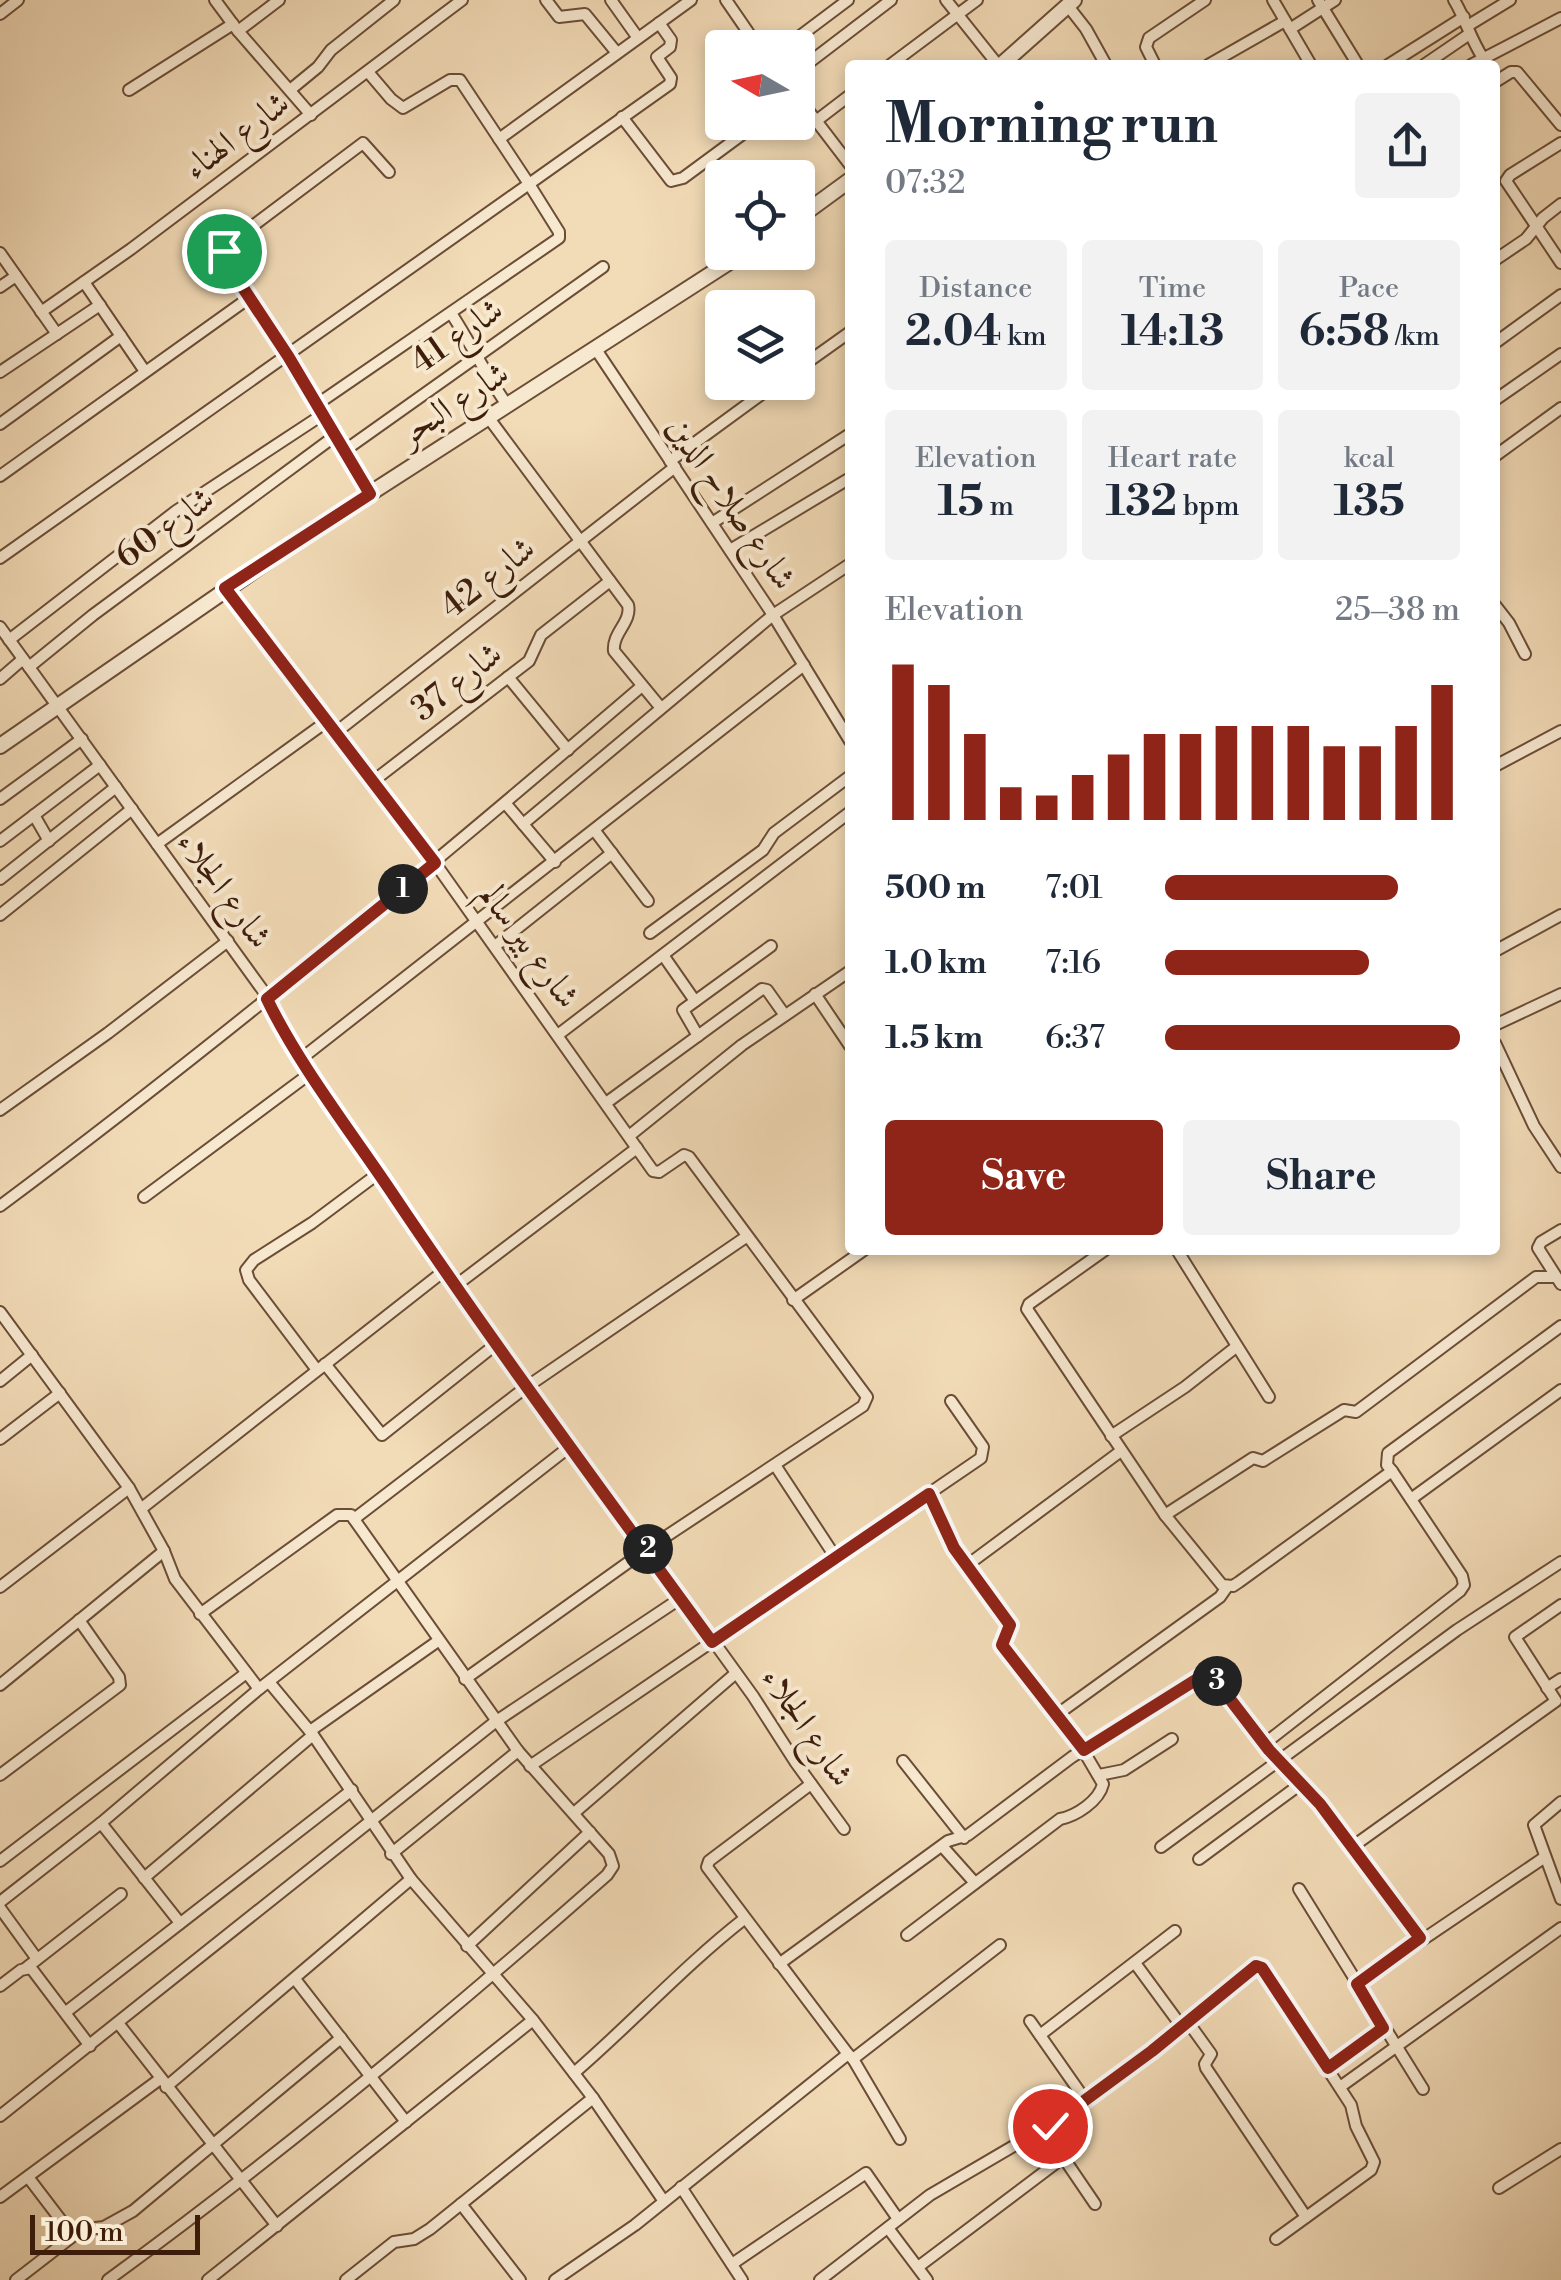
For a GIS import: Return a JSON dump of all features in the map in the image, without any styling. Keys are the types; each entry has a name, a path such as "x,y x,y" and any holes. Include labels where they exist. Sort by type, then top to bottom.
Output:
{"street":[{"path":"0,14 18,0"},
{"path":"215,0 311,114"},
{"path":"129,90 279,0"},
{"path":"290,90 318,67 331,50 394,0"},
{"name":"شارع الهناء","path":"41,312 462,0"},
{"path":"546,0 559,17 585,14 617,54"},
{"path":"611,0 638,38"},
{"path":"499,138 691,0"},
{"path":"808,30 848,0"},
{"path":"815,59 891,0"},
{"path":"946,0 996,60"},
{"path":"897,60 977,0"},
{"path":"1152,60 1146,47 1150,38 1205,0"},
{"path":"1273,0 1307,60"},
{"path":"1218,60 1335,0"},
{"path":"1454,0 1484,58"},
{"path":"1398,60 1510,0"},
{"path":"729,1 748,30"},
{"path":"1006,60 1071,3 1103,60"},
{"path":"1321,4 1355,60"},
{"path":"1480,60 1561,18"},
{"path":"0,558 670,84 671,78 658,58 670,47 671,40 659,23"},
{"path":"1430,60 1467,26"},
{"path":"9,640 176,511 558,238 559,232 460,80 450,80 403,108 368,72"},
{"path":"1500,79 1518,72 1561,125"},
{"path":"845,99 816,121 845,159"},
{"path":"622,117 670,181 682,178 734,140"},
{"path":"1561,142 1506,178 1561,263"},
{"path":"370,494 223,256 226,246 363,143 389,172"},
{"path":"815,206 845,184"},
{"path":"1500,257 1526,239 1561,204"},
{"path":"0,253 57,334"},
{"name":"شارع 41","path":"344,451 603,267"},
{"name":"شارع البحر","path":"0,746 225,588 718,270"},
{"path":"0,287 16,276"},
{"path":"84,282 144,370"},
{"path":"1500,339 1561,295"},
{"path":"0,476 249,298"},
{"path":"0,372 100,305"},
{"path":"451,313 506,405"},
{"path":"815,356 845,335"},
{"path":"0,424 121,336"},
{"name":"شارع صلاح الدين","path":"595,348 773,615 845,732"},
{"path":"1500,397 1561,354"},
{"name":"شارع 42","path":"335,733 755,400"},
{"path":"1500,449 1561,408"},
{"path":"488,417 626,600 630,612 612,647 661,708"},
{"name":"شارع 60","path":"0,679 335,436"},
{"path":"712,523 845,437"},
{"path":"730,550 845,481"},
{"path":"523,824 773,615 845,567"},
{"name":"شارع 37","path":"372,782 529,661 542,636 610,580"},
{"name":"شارع بير سالم","path":"225,588 435,863 637,1148"},
{"path":"1500,611 1525,654"},
{"name":"شارع الجلاء","path":"0,627 228,941 302,1058 525,1388 736,1672 844,1829"},
{"path":"302,1058 804,666"},
{"path":"508,677 568,750"},
{"path":"0,1206 435,863 642,686"},
{"path":"157,844 326,722"},
{"path":"1500,763 1561,731"},
{"path":"0,798 82,739"},
{"path":"0,841 100,765"},
{"path":"650,933 763,850 774,833 845,780"},
{"path":"0,879 116,787"},
{"path":"506,804 554,862"},
{"path":"0,915 132,809"},
{"path":"34,815 48,841"},
{"path":"559,1034 845,816"},
{"path":"595,831 648,901"},
{"path":"495,946 612,854"},
{"path":"1500,945 1561,915"},
{"path":"0,1110 108,1034 228,941"},
{"path":"698,1036 683,1013 771,946"},
{"path":"662,955 696,1001"},
{"path":"628,1136 784,1014 845,974"},
{"path":"606,1103 762,989 767,990 784,1014"},
{"path":"815,994 845,1039"},
{"path":"1500,1024 1561,994"},
{"path":"1500,1054 1534,1126 1561,1167"},
{"path":"144,1197 312,1072"},
{"path":"454,1286 637,1148 655,1173 684,1155 861,1386 866,1402 647,1549 465,1679"},
{"path":"379,1173 254,1260 246,1270 249,1280 382,1435 495,1345"},
{"path":"1558,1281 1538,1248 1561,1230"},
{"path":"354,1519 525,1388 746,1237"},
{"path":"793,1300 857,1255"},
{"path":"1084,1255 1033,1300 1027,1310 1165,1515 1222,1586 1227,1587"},
{"path":"1180,1255 1270,1397"},
{"path":"142,1508 444,1271"},
{"path":"1165,1515 1254,1458 1263,1461 1344,1410 1356,1412 1536,1277 1558,1281"},
{"path":"0,1312 129,1488 164,1551 175,1580 259,1689"},
{"path":"1264,1744 1462,1588 1462,1576 1387,1465 1388,1453 1561,1326"},
{"path":"1111,1436 1236,1348"},
{"path":"0,1381 32,1355"},
{"path":"1411,1499 1561,1390"},
{"path":"0,1439 60,1393"},
{"path":"530,1766 981,1458 984,1451 951,1401"},
{"path":"37,1959 0,1904 259,1689 568,1448"},
{"path":"966,1566 1121,1451"},
{"path":"775,1465 836,1558"},
{"path":"1056,1716 1220,1597 1227,1587 1392,1471"},
{"path":"0,1587 129,1488"},
{"path":"907,1935 1060,1819 1072,1817 1101,1792 1103,1784 1084,1750 1002,1645 1010,1625 966,1566 929,1494"},
{"path":"108,2280 241,2181 494,1975 610,1871 613,1860 496,1722 354,1519 346,1513 337,1515 200,1614"},
{"path":"0,1685 164,1551"},
{"path":"1162,1847 1457,1630 1559,1567"},
{"path":"0,2116 496,1722 681,1598"},
{"path":"1352,1847 1556,1701 1514,1637 1561,1605"},
{"path":"0,1775 120,1684 80,1620"},
{"path":"144,1878 312,1733 438,1641"},
{"path":"574,1813 736,1672"},
{"path":"779,1964 942,1846 964,1838 1084,1750 1210,1673 1264,1744 1352,1847 1420,1938"},
{"path":"0,1861 245,1674"},
{"path":"1548,1688 1561,1678"},
{"path":"269,1682 312,1733 410,1879 574,2072 662,2200"},
{"path":"1099,1775 1124,1770 1172,1739"},
{"path":"391,1854 518,1750"},
{"path":"903,1761 964,1838"},
{"path":"811,1784 708,1861 708,1871 851,2057 900,2139"},
{"path":"1200,1859 1302,1784"},
{"path":"66,2012 352,1790"},
{"path":"1561,1802 1534,1826 1561,1899"},
{"path":"101,1823 180,1923"},
{"path":"467,1946 590,1832"},
{"path":"942,1846 975,1883"},
{"path":"1357,1984 1545,1857"},
{"path":"0,2198 163,2083 295,1979 410,1879"},
{"path":"1300,1889 1422,2089"},
{"path":"0,1986 121,1894"},
{"path":"574,2072 744,1918"},
{"path":"1340,2088 1561,1928"},
{"path":"1040,2035 1176,1931"},
{"path":"555,2280 619,2237 662,2200 1000,1946"},
{"path":"1134,1962 1211,2054 1206,2068 1306,2218"},
{"path":"820,2280 940,2188 1086,2101 1260,1966 1354,2111 1356,2126 1374,2166 1276,2239"},
{"path":"26,1968 35,1972 90,2046"},
{"path":"295,1979 406,2122"},
{"path":"208,2280 533,2020"},
{"path":"1030,2021 1086,2101"},
{"path":"118,2024 276,2226"},
{"path":"1328,2068 1383,2028"},
{"path":"16,2280 73,2236 120,2220 340,2038"},
{"path":"346,2280 394,2242 422,2234 593,2098"},
{"path":"1044,2128 1095,2204"},
{"path":"1500,2188 1561,2149"},
{"path":"918,2267 1064,2157"},
{"path":"732,2264 866,2173 898,2219"},
{"path":"28,2177 73,2236"},
{"path":"681,2187 742,2280"},
{"path":"461,2204 520,2280"},
{"path":"888,2228 927,2280"}],"route":[{"path":"224,251 226,262 288,356 370,494 225,588 435,863 267,999 302,1058 525,1388 610,1498 712,1642 929,1494 954,1548 1010,1625 1002,1645 1084,1750 1210,1673 1269,1750 1320,1804 1420,1938 1357,1984 1383,2028 1328,2068 1262,1968 1256,1966 1152,2051 1050,2126"}]}
